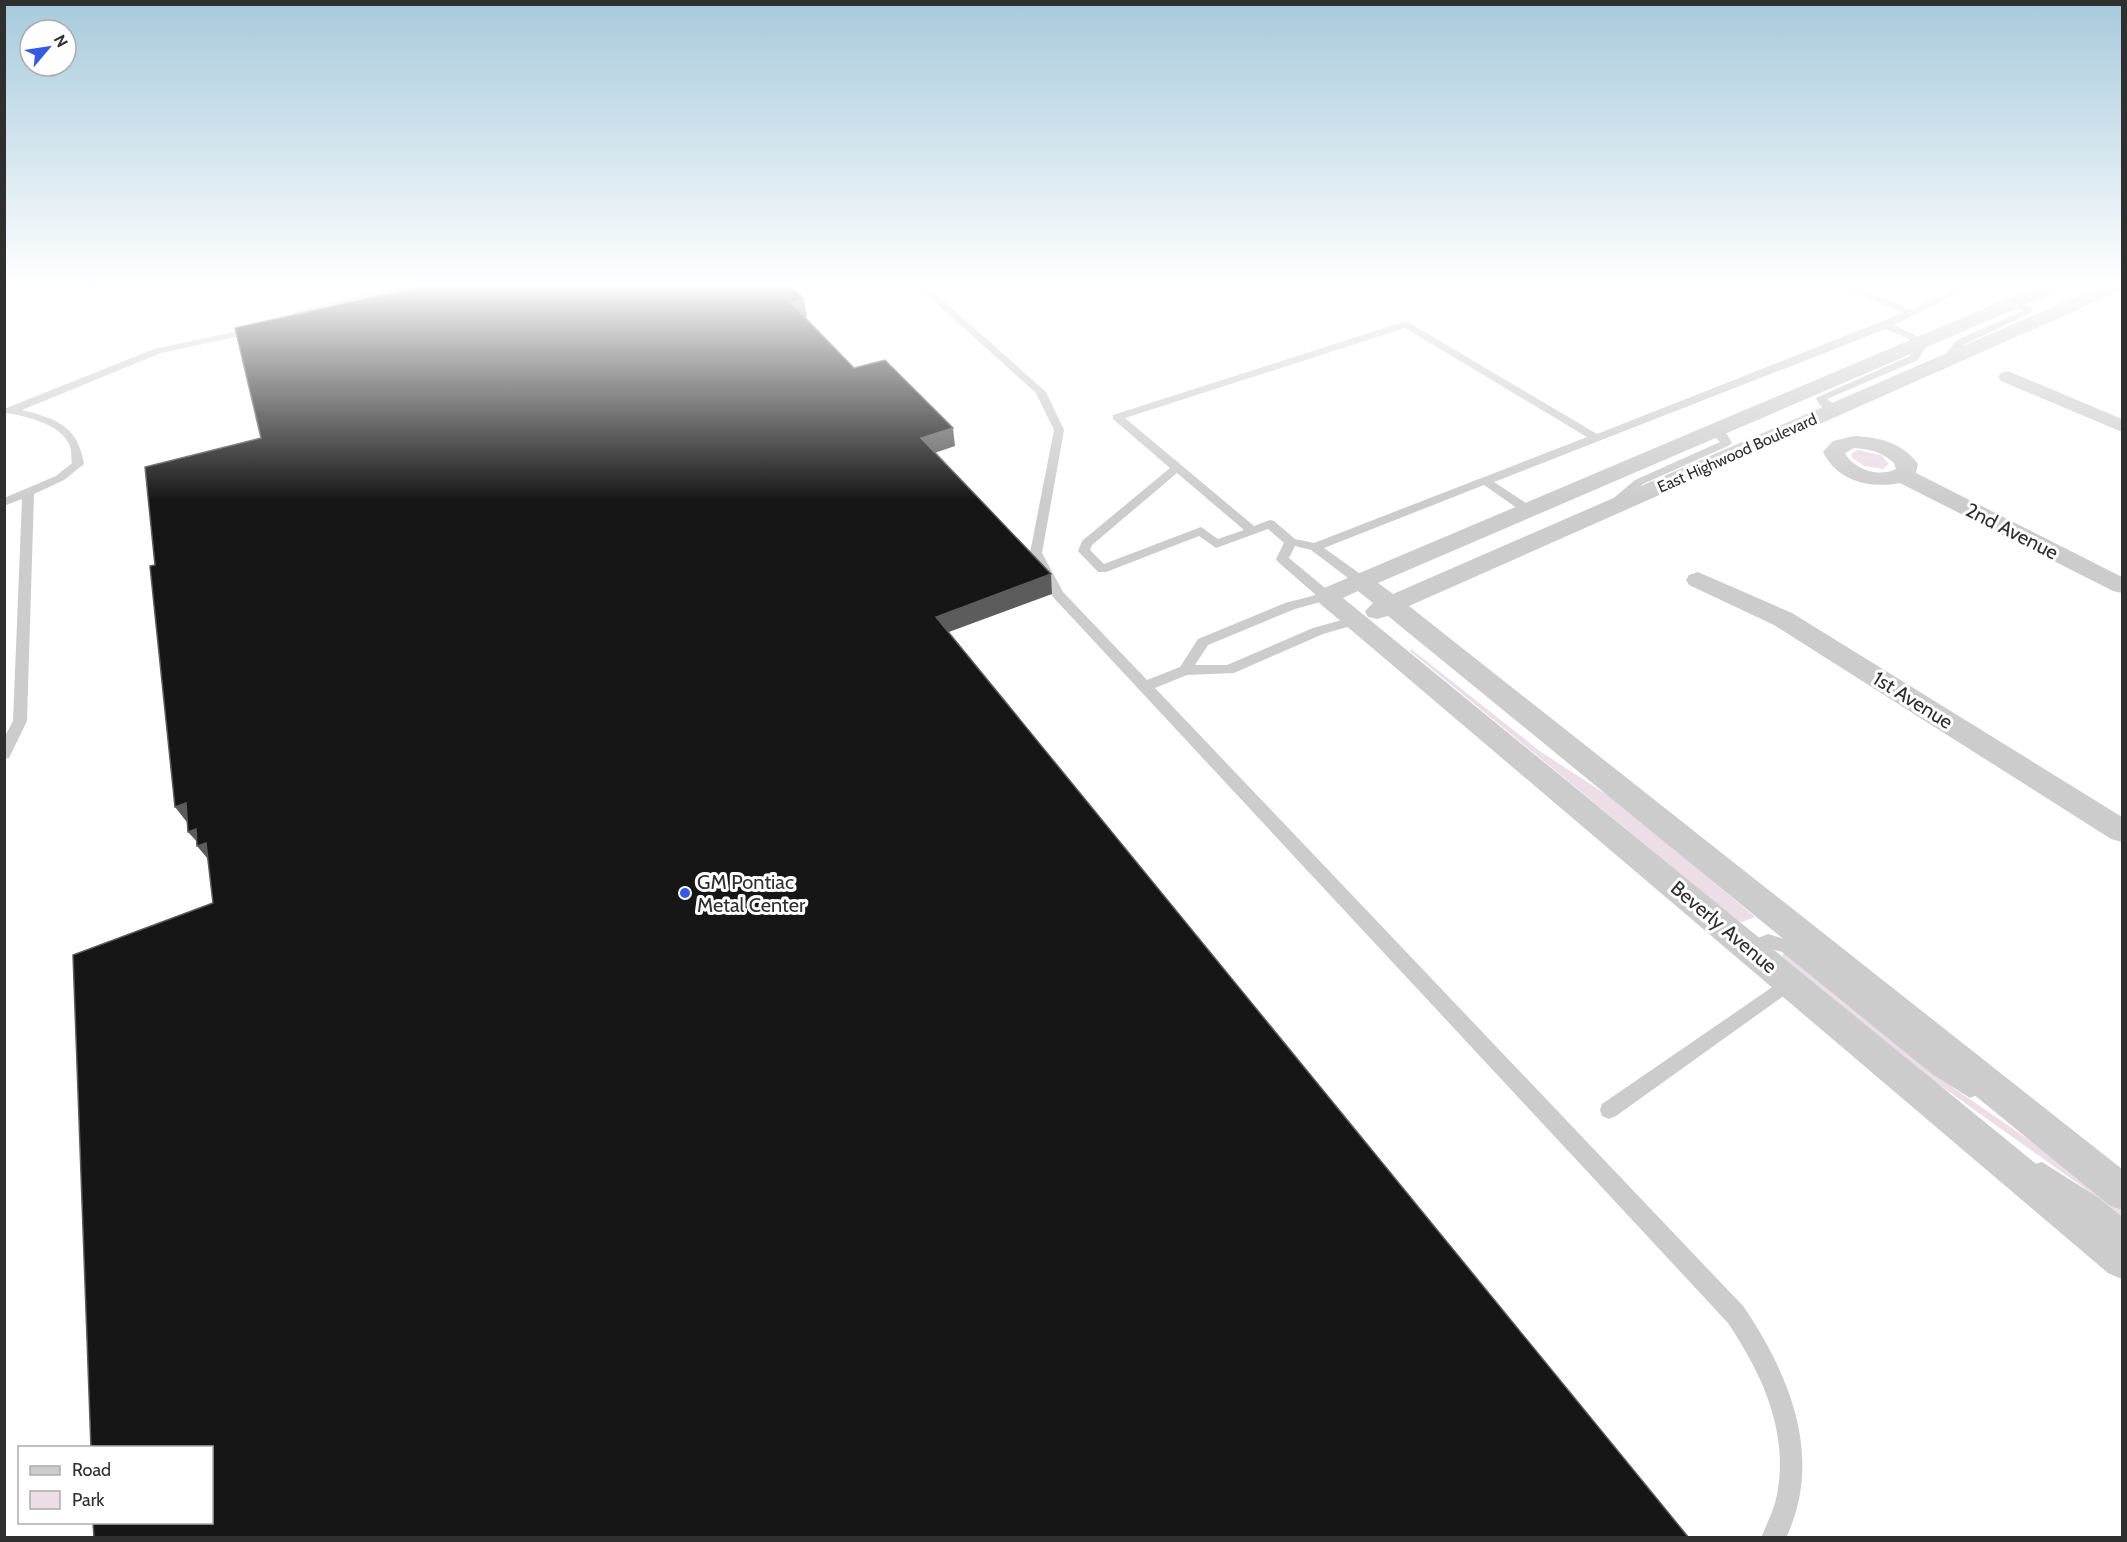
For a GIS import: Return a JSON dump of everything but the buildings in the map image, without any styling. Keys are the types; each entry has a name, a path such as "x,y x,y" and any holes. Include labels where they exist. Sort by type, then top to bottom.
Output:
{"street":[{"name":"East Highwood Boulevard","path":"1326,596 1889,357"},
{"name":"East Highwood Boulevard","path":"1356,620 1955,357"},
{"path":"2008,377 2122,426"},
{"name":"2nd Avenue","path":"1902,475 2122,586"},
{"name":"1st Avenue","path":"1698,580 1784,619 2122,831"},
{"name":"Beverly Avenue","path":"1361,581 2112,1183"},
{"name":"Beverly Avenue","path":"1326,596 2122,1259"}],"lane":[{"path":"7,410 143,357"},
{"path":"1001,357 1041,392 1059,430 1036,553 1058,594 1736,1315 1763,1356 1778,1393 1791,1445 1789,1493 1783,1521 1773,1538"},
{"path":"1253,531 1117,417 1304,357"},
{"path":"1461,357 1596,438"},
{"path":"1315,547 1804,357"},
{"path":"1835,410 1823,403 1821,398 1915,357"},
{"path":"1944,362 1948,357"},
{"path":"4,504 60,478 78,464 75,444 63,430 36,416 7,410"},
{"path":"1606,510 1639,482 1726,443 1726,438 1714,431"},
{"path":"1177,468 1086,544 1084,551 1102,569 1201,531 1216,544 1270,524 1291,542 1315,547 1361,581"},
{"path":"1485,481 1528,510"},
{"path":"4,754 20,721 28,493"},
{"path":"1291,542 1282,559 1326,596"},
{"path":"1185,670 1203,642 1290,606 1326,596"},
{"path":"1146,686 1185,670 1229,670 1318,631 1356,620"},
{"path":"1749,949 1760,942 1769,940 1788,947 1938,1068 2112,1183"},
{"path":"1609,1110 1790,982"},
{"path":"1905,1078 2092,1205 2122,1230"}],"green space":[{"path":"1858,450 1881,455 1889,464 1883,469 1864,466 1851,457 1852,453"},
{"path":"1411,649 1541,752 1621,804 1755,917 1742,922 1737,920 1410,651"},
{"path":"1784,953 1939,1078 2060,1161 2122,1211 2122,1219 2083,1187 1934,1081 1784,958 1782,955"}],"place":[{"name":"GM Pontiac Metal Center","path":"685,893"}]}
